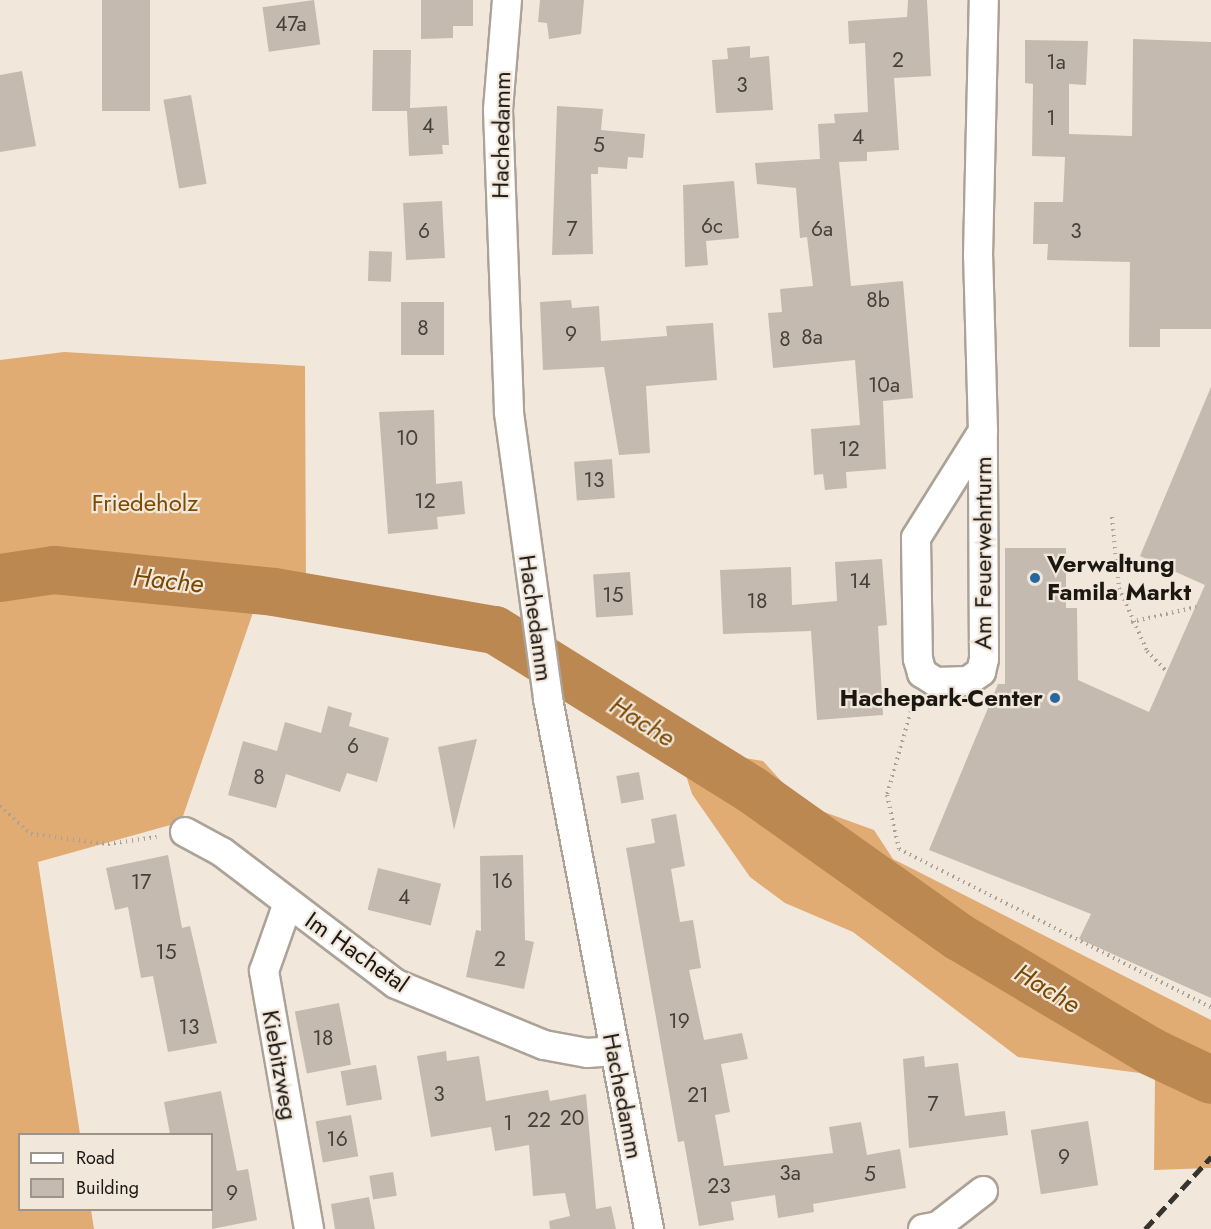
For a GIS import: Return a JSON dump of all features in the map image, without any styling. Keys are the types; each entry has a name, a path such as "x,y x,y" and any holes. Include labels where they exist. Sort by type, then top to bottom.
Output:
{"street":[{"name":"Hachedamm","path":"507,0 498,110 501,279 509,414 548,699 649,1229"},
{"name":"Am Feuerwehrturm","path":"983,431 918,528 922,673 936,682 968,681 981,672 984,659 983,431 978,256 984,0"},
{"name":"Im Hachetal","path":"185,832 222,852 396,984 544,1045 587,1053 615,1051"},
{"name":"Kiebitzweg","path":"288,903 264,971 309,1229"},
{"path":"923,1229 938,1226 983,1191"}],"path":[{"path":"1112,517 1119,588 1131,622 1147,651 1167,672"},
{"path":"1131,622 1196,607"},
{"path":"922,673 887,795 899,849 1211,1007"},
{"path":"0,806 31,834 108,844 185,832"}],"green space":[{"name":"Friedeholz","path":"64,352 305,366 306,587 259,595 181,822 38,862 80,1133 18,1133 18,1211 91,1211 94,1229 0,1229 0,360"},
{"path":"677,747 763,761 802,804 874,830 893,859 1211,1020 1211,1168 1154,1170 1155,1075 1018,1057 853,932 785,903 750,877 692,794"}],"building":[{"path":"102,0 150,0 150,111 102,111"},
{"path":"314,0 320,45 269,52 263,7"},
{"path":"421,0 473,0 473,26 453,26 453,38 421,39"},
{"path":"540,0 584,0 581,34 549,39 547,23 538,22"},
{"path":"908,0 927,0 931,76 894,78 899,150 867,152 867,161 839,162 851,286 903,281 913,398 883,401 886,469 846,472 847,488 825,490 823,474 814,475 811,429 860,425 855,360 773,368 768,313 782,312 780,289 813,286 807,237 800,238 796,188 757,184 755,163 820,159 818,124 835,123 834,114 868,112 865,43 849,44 848,21 907,17"},
{"path":"1133,39 1211,42 1211,329 1160,329 1160,347 1129,347 1130,262 1047,260 1048,244 1033,244 1034,202 1063,202 1065,157 1032,156 1033,84 1025,83 1025,40 1088,41 1086,85 1069,84 1069,134 1132,136"},
{"path":"750,46 750,58 769,56 773,110 716,113 712,60 728,59 727,48"},
{"path":"373,50 411,50 410,108 447,106 449,145 442,145 443,154 409,156 407,111 372,111"},
{"path":"22,71 36,146 0,152 0,75"},
{"path":"191,95 207,184 179,188 163,100"},
{"path":"557,106 603,109 601,130 645,134 643,158 628,157 627,169 598,167 598,174 591,174 593,254 552,255"},
{"path":"734,181 739,238 706,241 708,265 685,267 683,185"},
{"path":"442,201 445,258 406,260 403,203"},
{"path":"369,251 392,252 391,282 368,281"},
{"path":"571,300 572,308 599,306 601,341 667,336 666,326 713,323 717,380 646,386 650,453 619,455 604,367 543,370 540,302"},
{"path":"401,302 444,302 444,355 401,355"},
{"name":"Hachepark-Center","path":"1211,387 1211,998 1079,939 1091,914 929,850 998,684 1005,684 1005,548 1066,548 1066,608 1077,608 1078,680 1149,712 1205,585 1140,556"},
{"path":"434,410 436,484 462,481 465,514 437,517 438,529 388,534 379,412"},
{"path":"612,459 615,498 577,501 574,462"},
{"path":"882,559 887,625 878,626 883,715 817,720 811,631 723,634 720,570 791,567 792,605 837,601 835,562"},
{"path":"630,572 633,615 596,617 593,575"},
{"path":"328,706 352,713 349,726 389,738 377,782 347,773 340,792 286,774 276,808 228,795 243,741 277,751 285,722 321,733"},
{"path":"477,739 454,830 438,747"},
{"path":"639,772 644,800 621,804 616,776"},
{"path":"676,814 685,866 671,869 680,922 693,920 701,968 689,970 704,1040 742,1033 748,1059 721,1064 730,1112 715,1115 724,1166 833,1153 829,1127 861,1122 867,1155 900,1149 906,1188 813,1204 814,1212 778,1218 775,1195 731,1202 734,1220 699,1226 684,1141 678,1142 626,848 655,843 651,819"},
{"path":"168,855 182,928 190,926 217,1043 168,1052 153,976 141,978 128,907 115,910 106,868"},
{"path":"523,855 525,940 534,942 524,989 466,977 476,930 481,931 480,856"},
{"path":"378,868 441,884 431,925 368,910"},
{"path":"339,1003 351,1065 307,1073 295,1012"},
{"path":"446,1051 447,1061 479,1056 486,1101 548,1090 550,1101 586,1094 596,1209 611,1206 616,1229 550,1229 549,1221 570,1216 565,1193 533,1196 529,1145 495,1151 491,1127 431,1137 417,1056"},
{"path":"924,1056 925,1067 958,1063 965,1116 1005,1111 1008,1135 909,1148 903,1059"},
{"path":"376,1065 382,1099 347,1106 341,1071"},
{"path":"221,1091 237,1171 248,1169 257,1220 212,1229 213,1133 170,1133 164,1102"},
{"path":"351,1115 358,1156 323,1163 316,1121"},
{"path":"1088,1121 1098,1185 1041,1194 1031,1130"},
{"path":"393,1172 397,1196 373,1199 369,1176"},
{"path":"369,1197 375,1229 335,1229 331,1204"}],"waterway":[{"name":"Hache","path":"0,578 54,570 274,592 495,630 752,790 959,937 1152,1052 1211,1080"}],"railway":[{"path":"1145,1229 1211,1157"}],"place":[{"name":"Verwaltung Famila Markt","path":"1035,578"},
{"name":"Hachepark-Center","path":"1055,698"}]}
